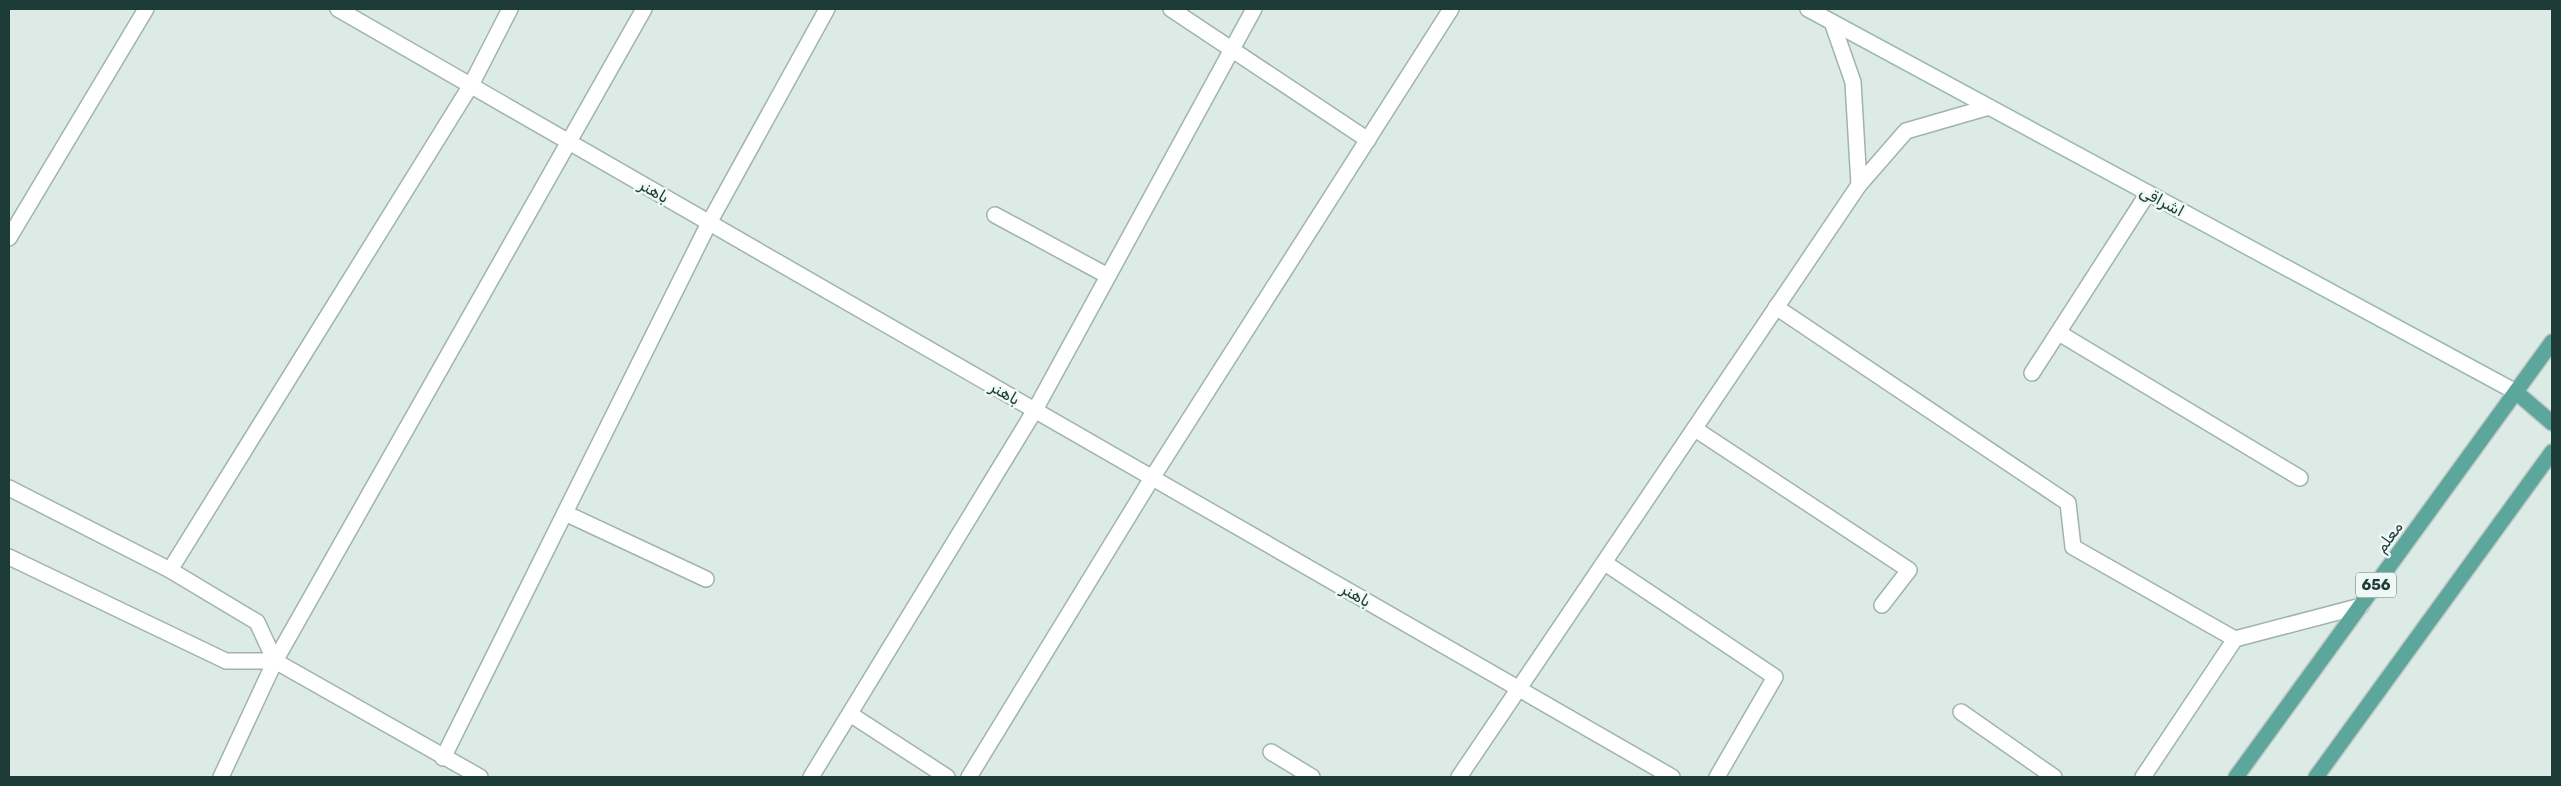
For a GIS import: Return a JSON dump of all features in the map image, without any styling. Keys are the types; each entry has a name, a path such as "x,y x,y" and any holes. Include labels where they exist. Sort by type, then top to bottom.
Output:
{"main road":[{"name":"معلم","path":"2236,777 2552,342"},
{"path":"2516,392 2552,423"},
{"path":"2316,777 2552,452"}],"street":[{"path":"9,238 146,9"},
{"name":"باهنر","path":"338,9 1672,777"},
{"path":"170,570 471,85 510,9"},
{"path":"221,777 275,661 644,9"},
{"path":"443,758 709,223 827,9"},
{"path":"1171,9 1368,140"},
{"path":"811,777 1035,410 1254,9"},
{"path":"969,777 1152,478 1451,9"},
{"name":"اشراقی","path":"1808,9 2516,392"},
{"path":"1832,22 1853,82 1858,185"},
{"path":"1459,777 1520,690 1858,185 1906,131 1989,107"},
{"path":"2032,374 2148,193"},
{"path":"995,215 1108,276"},
{"path":"1776,307 2068,503 2073,547 2235,639"},
{"path":"2059,333 2300,478"},
{"path":"1695,429 1909,570 1882,605"},
{"path":"9,488 170,570 257,622 275,661"},
{"path":"565,513 706,579"},
{"path":"9,558 226,661 275,661 443,758 480,777"},
{"path":"1605,563 1775,677 1717,777"},
{"path":"2143,777 2235,639 2361,606"},
{"path":"1961,712 2054,777"},
{"path":"850,714 947,777"},
{"path":"1271,752 1312,777"}]}
